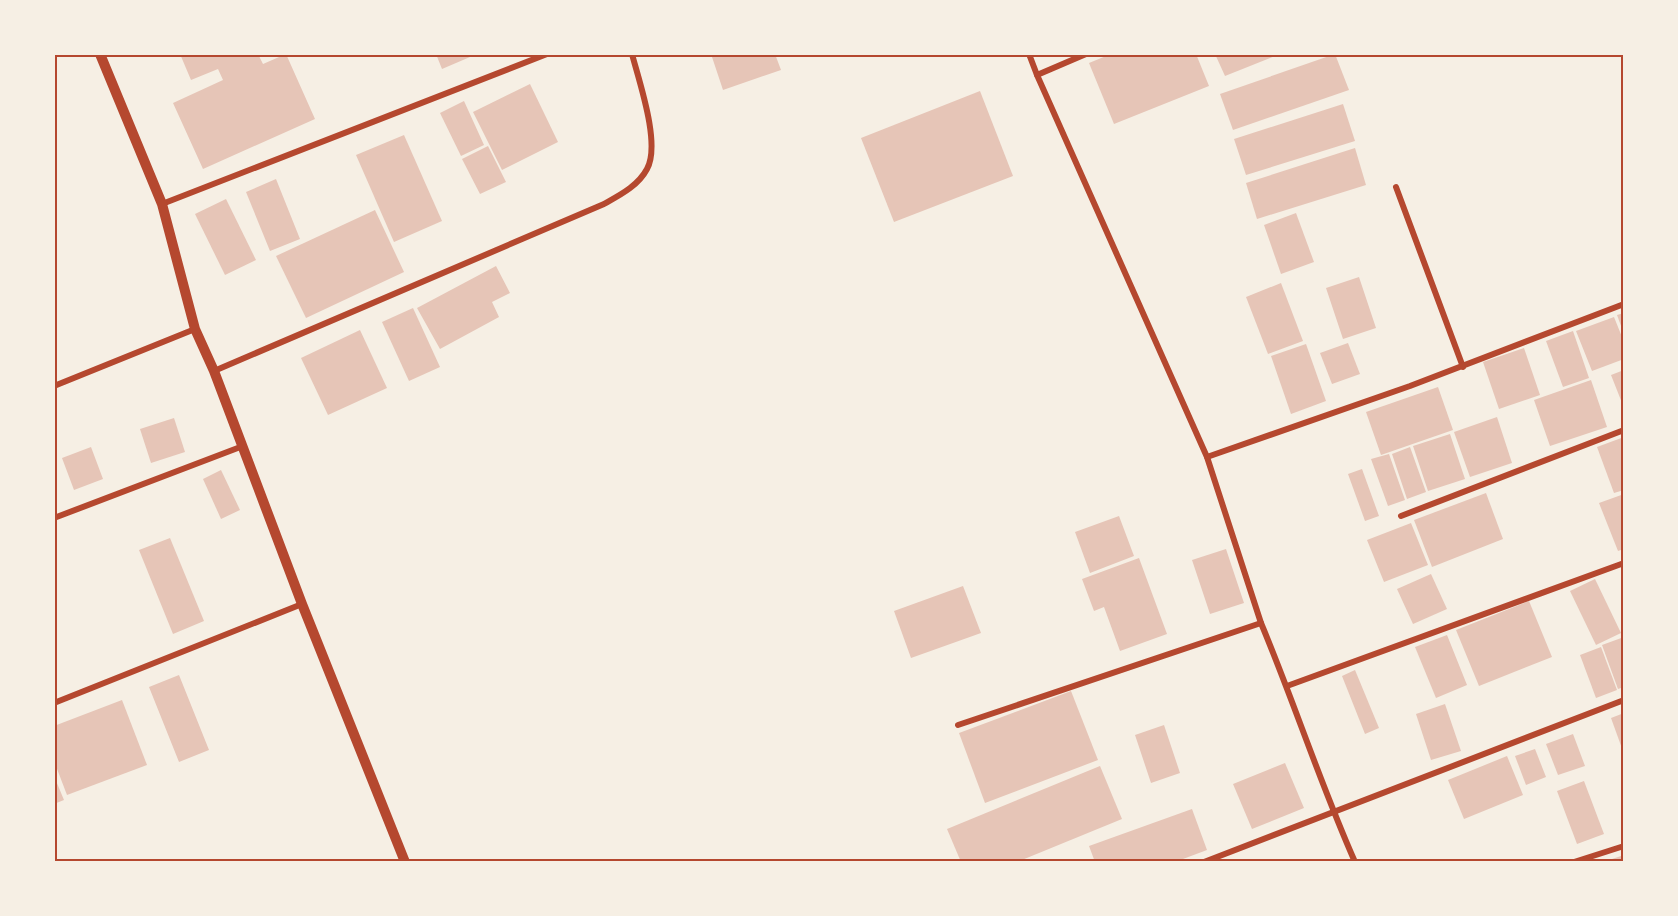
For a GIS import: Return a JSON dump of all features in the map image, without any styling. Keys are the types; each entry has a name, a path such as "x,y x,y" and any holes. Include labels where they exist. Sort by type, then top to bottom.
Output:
{"street":[{"path":"100,54 162,204 195,329 214,371 302,604 405,862"},
{"path":"162,204 547,54"},
{"path":"214,371 604,204 628,191 648,168 653,147 646,106 632,54"},
{"path":"1029,54 1207,457 1261,623 1287,686 1333,812 1355,862"},
{"path":"1037,75 1086,54"},
{"path":"1396,187 1463,367"},
{"path":"1207,457 1463,367 1624,304"},
{"path":"54,386 195,329"},
{"path":"1401,516 1624,430"},
{"path":"54,518 243,446"},
{"path":"1287,686 1624,563"},
{"path":"54,703 302,604"},
{"path":"958,725 1261,623"},
{"path":"1204,862 1624,700"},
{"path":"1574,862 1624,846"}],"building":[{"path":"180,54 258,54 263,64 286,54 315,119 203,169 173,103 223,80 218,69 191,80"},
{"path":"436,54 477,54 442,69"},
{"path":"711,54 775,54 781,70 723,90"},
{"path":"1111,54 1196,54 1209,86 1114,124 1089,63"},
{"path":"1215,54 1280,54 1225,76"},
{"path":"1335,54 1349,90 1233,130 1220,94"},
{"path":"530,84 558,142 502,170 473,112"},
{"path":"980,91 1013,176 894,222 861,138"},
{"path":"464,101 484,145 461,156 440,113"},
{"path":"1343,104 1355,141 1246,175 1234,139"},
{"path":"404,135 442,221 394,242 356,155"},
{"path":"488,146 506,182 480,194 462,159"},
{"path":"1355,148 1366,185 1257,219 1246,183"},
{"path":"276,179 300,239 270,251 246,192"},
{"path":"226,199 256,260 225,275 195,214"},
{"path":"375,210 404,272 306,318 276,256"},
{"path":"1296,213 1314,262 1281,274 1264,225"},
{"path":"496,266 510,293 492,302 499,317 440,349 417,308"},
{"path":"1359,277 1376,328 1343,339 1326,288"},
{"path":"1281,283 1303,341 1268,354 1246,297"},
{"path":"413,308 440,367 409,381 382,322"},
{"path":"1624,313 1624,334 1617,315"},
{"path":"1614,317 1624,342 1624,359 1592,371 1576,331"},
{"path":"360,330 387,388 328,415 301,358"},
{"path":"1573,331 1589,378 1563,387 1546,341"},
{"path":"1348,343 1360,374 1332,384 1320,353"},
{"path":"1306,344 1326,401 1291,414 1271,356"},
{"path":"1524,348 1540,395 1499,409 1483,362"},
{"path":"1624,370 1624,408 1611,375"},
{"path":"1591,380 1607,427 1550,446 1534,400"},
{"path":"1438,387 1453,430 1381,455 1366,412"},
{"path":"1497,417 1512,463 1470,477 1454,432"},
{"path":"174,418 185,452 151,463 140,429"},
{"path":"1450,434 1465,479 1428,491 1413,446"},
{"path":"1624,437 1624,490 1614,493 1597,447"},
{"path":"91,447 103,479 74,490 62,458"},
{"path":"1410,447 1426,492 1407,499 1392,454"},
{"path":"1389,454 1405,500 1388,506 1371,459"},
{"path":"1362,469 1379,516 1365,521 1348,474"},
{"path":"221,470 240,510 221,519 203,479"},
{"path":"1486,493 1503,539 1432,567 1414,520"},
{"path":"1624,494 1624,549 1618,551 1599,503"},
{"path":"1119,516 1134,556 1090,573 1075,532"},
{"path":"1411,523 1428,565 1384,582 1367,540"},
{"path":"170,538 204,621 173,634 139,550"},
{"path":"1226,549 1244,603 1210,614 1192,560"},
{"path":"1139,558 1167,634 1120,651 1104,607 1094,611 1082,579"},
{"path":"1431,574 1447,609 1413,624 1397,589"},
{"path":"1595,579 1621,633 1596,645 1570,591"},
{"path":"963,586 981,633 911,658 894,611"},
{"path":"1529,601 1552,657 1479,686 1456,630"},
{"path":"1447,635 1467,685 1436,698 1415,647"},
{"path":"1624,637 1624,687 1618,689 1602,645"},
{"path":"1601,647 1617,690 1596,698 1580,655"},
{"path":"1355,670 1379,728 1365,734 1342,676"},
{"path":"179,675 209,750 179,762 149,687"},
{"path":"1071,691 1098,760 985,803 959,733"},
{"path":"122,700 147,765 67,795 54,761 54,726"},
{"path":"1445,704 1461,751 1431,760 1416,714"},
{"path":"1624,713 1624,754 1611,718"},
{"path":"1164,725 1180,773 1151,783 1135,735"},
{"path":"1573,734 1585,766 1558,775 1546,744"},
{"path":"1535,749 1546,777 1526,785 1515,756"},
{"path":"1507,756 1523,795 1464,819 1448,780"},
{"path":"1285,763 1304,808 1252,829 1233,784"},
{"path":"1100,766 1122,819 1017,862 961,862 947,829"},
{"path":"54,776 64,800 54,804"},
{"path":"1584,781 1604,834 1577,844 1557,791"},
{"path":"1192,809 1207,850 1175,862 1095,862 1089,846"},
{"path":"1624,855 1624,862 1603,862"}]}
